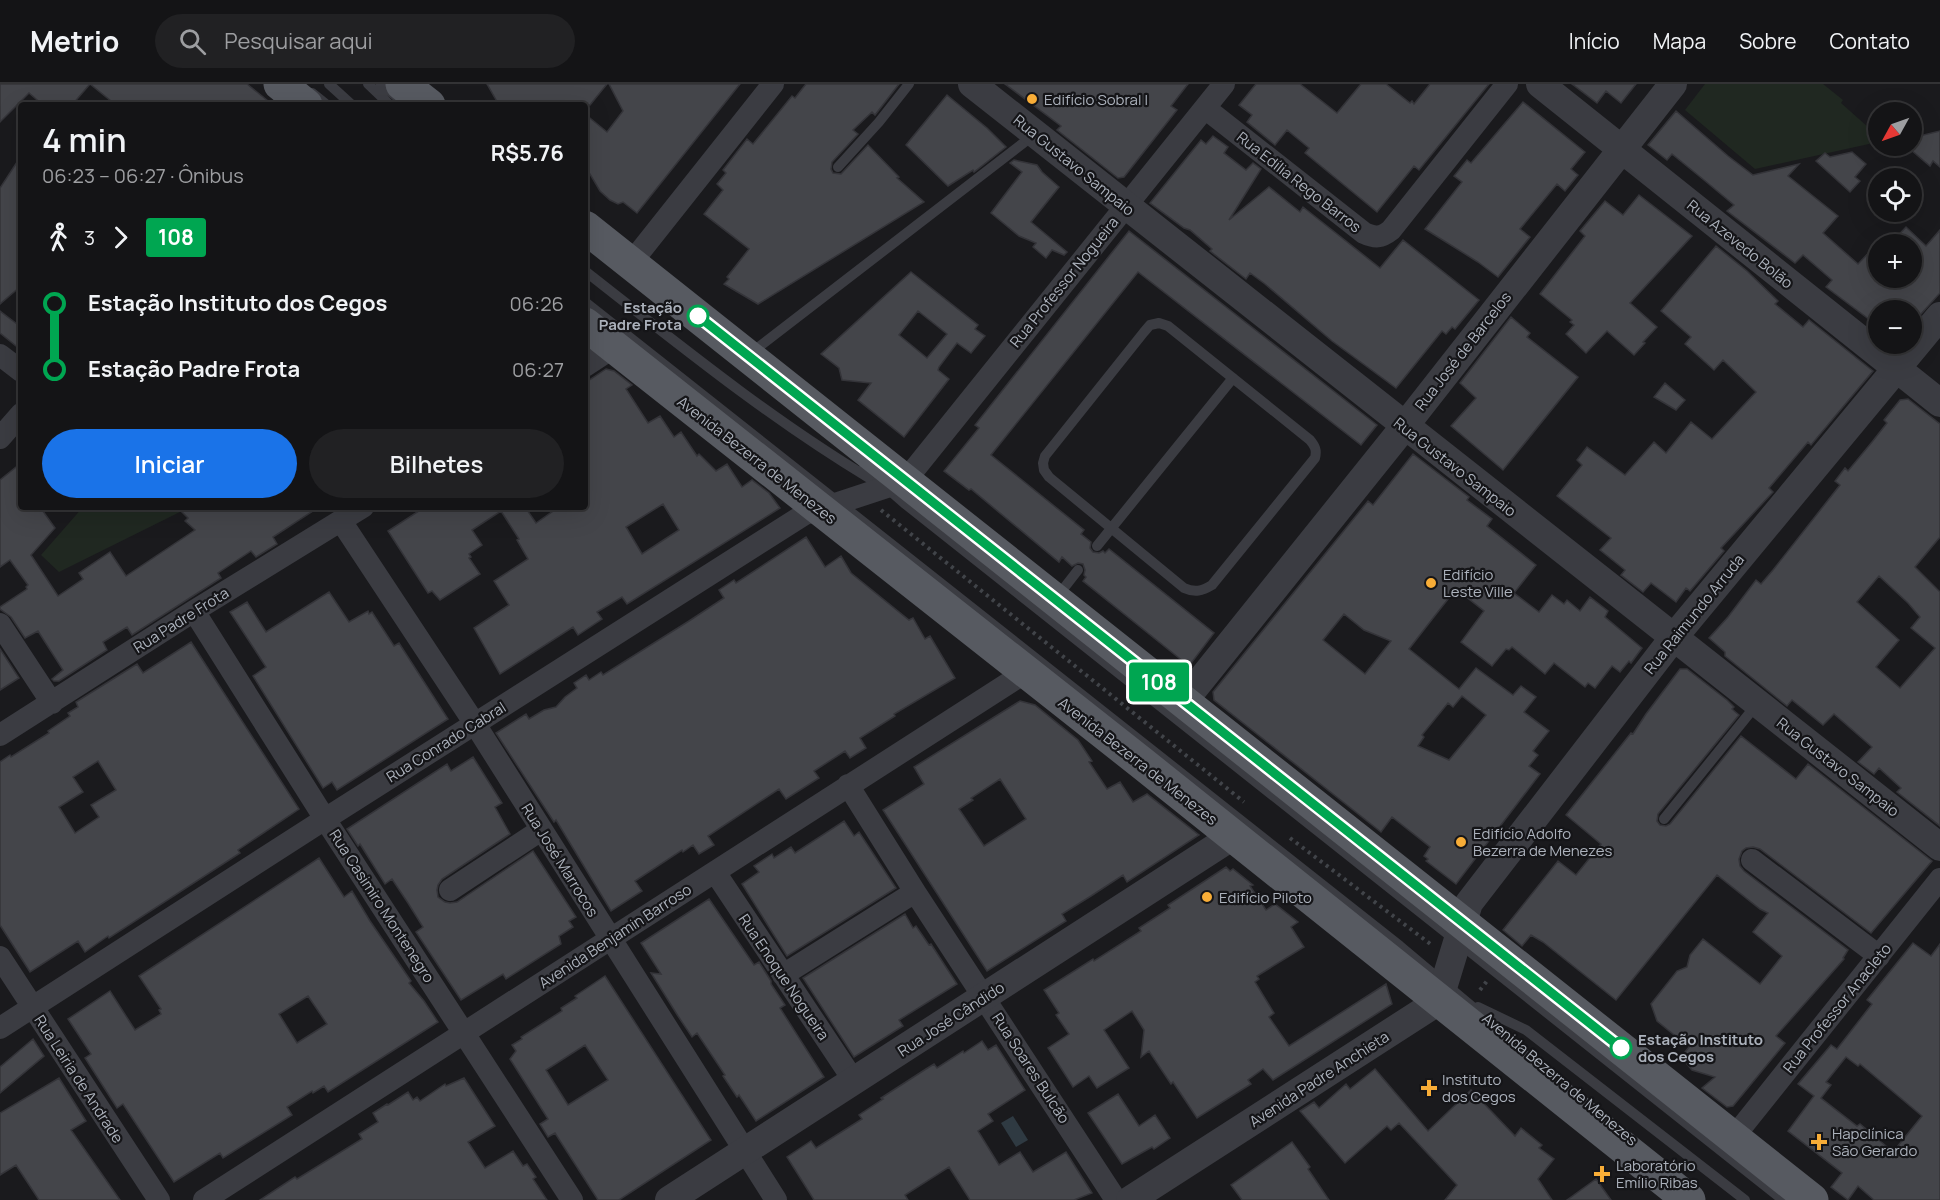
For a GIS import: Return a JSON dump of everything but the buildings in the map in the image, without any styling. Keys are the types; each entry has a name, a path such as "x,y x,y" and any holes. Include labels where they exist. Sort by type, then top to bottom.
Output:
{"main road":[{"path":"402,84 425,102"},
{"path":"588,230 748,355 895,484 1055,599 1184,701 1460,933 1812,1200"},
{"name":"Avenida Bezerra de Menezes","path":"588,326 830,506 1026,672 1233,836 1451,995 1694,1196"}],"street":[{"path":"631,263 773,84"},
{"name":"Rua Gustavo Sampaio","path":"972,84 1940,848"},
{"name":"Rua Professor Nogueira","path":"895,484 1224,84"},
{"name":"Rua Edília Rego Barros","path":"1204,108 1364,233 1373,237 1383,236 1391,230 1507,84"},
{"name":"Rua Azevedo Bolão","path":"1540,84 1940,403"},
{"name":"Rua José de Barcelos","path":"1184,701 1404,427 1673,84"},
{"name":"Rua Raimundo Arruda","path":"1460,933 1469,903 1674,637 1940,316"},
{"path":"588,364 614,347"},
{"path":"0,355 18,369"},
{"path":"0,438 18,417"},
{"name":"Rua Conrado Cabral","path":"0,1028 805,514 895,484"},
{"name":"Rua Padre Frota","path":"0,735 194,611 358,510"},
{"name":"Rua José Marrocos","path":"341,521 475,724 776,1200"},
{"name":"Rua Casimiro Montenegro","path":"194,611 325,819 572,1200"},
{"path":"0,624 52,703"},
{"name":"Avenida Benjamin Barroso","path":"204,1200 1026,672"},
{"name":"Rua Soares Bulcão","path":"848,785 1116,1200"},
{"path":"450,890 541,830"},
{"name":"Rua José Cândido","path":"669,1200 1233,836"},
{"path":"1752,860 1879,956"},
{"name":"Rua Enoque Nogueira","path":"715,872 854,1082"},
{"name":"Rua Professor Anacleto","path":"1733,1138 1940,879"},
{"path":"783,975 915,892"},
{"path":"1451,995 1460,933"},
{"name":"Rua Leiria de Andrade","path":"0,957 159,1200"},
{"name":"Avenida Padre Anchieta","path":"1130,1200 1451,995"}],"lane":[{"path":"329,84 349,102"},
{"path":"368,84 387,102"},
{"path":"381,84 404,102"},
{"path":"838,166 879,122 909,84"},
{"path":"294,95 317,102"},
{"path":"748,355 1036,134"},
{"path":"588,273 769,412 826,452 895,484"},
{"name":"Avenida Bezerra de Menezes","path":"588,304 830,506 1451,995 1499,1030"},
{"path":"1159,323 1168,326 1315,446 1315,458 1212,585 1203,590 1192,592 1184,588 1112,529 1049,477 1044,470 1043,463 1045,456 1150,325 1159,323"},
{"path":"1097,546 1233,378"},
{"path":"843,448 895,484 1460,933 1783,1200"},
{"path":"1055,599 1078,570"},
{"path":"1664,819 1757,704"},
{"name":"Avenida Bezerra de Menezes","path":"1451,995 1526,1030 1744,1200"},
{"name":"Avenida Bezerra de Menezes","path":"1662,1164 1694,1196"}],"path":[{"path":"893,519 1159,732"},
{"path":"1407,937 1416,925"},
{"path":"1480,990 1488,980"}],"shaded area":[{"path":"1705,84 1823,84 1843,100 1841,103 1868,127 1868,144 1755,169 1685,110"},
{"path":"80,510 184,510 59,572 41,555"},
{"path":"1013,1116 1028,1140 1016,1147 1001,1123"}],"bus line":[{"name":"108","path":"698,316 1621,1048"}],"place":[{"name":"Edifício Sobral I","path":"1032,99"},
{"name":"Estação Padre Frota","path":"698,316"},
{"name":"Edifício Leste Ville","path":"1431,583"},
{"name":"Edifício Adolfo Bezerra de Menezes","path":"1461,842"},
{"name":"Edifício Piloto","path":"1207,897"},
{"name":"Estação Instituto dos Cegos","path":"1621,1048"},
{"name":"Instituto dos Cegos","path":"1429,1088"},
{"name":"Hapclínica São Gerardo","path":"1819,1142"},
{"name":"Laboratório Emílio Ribas","path":"1602,1174"}]}
